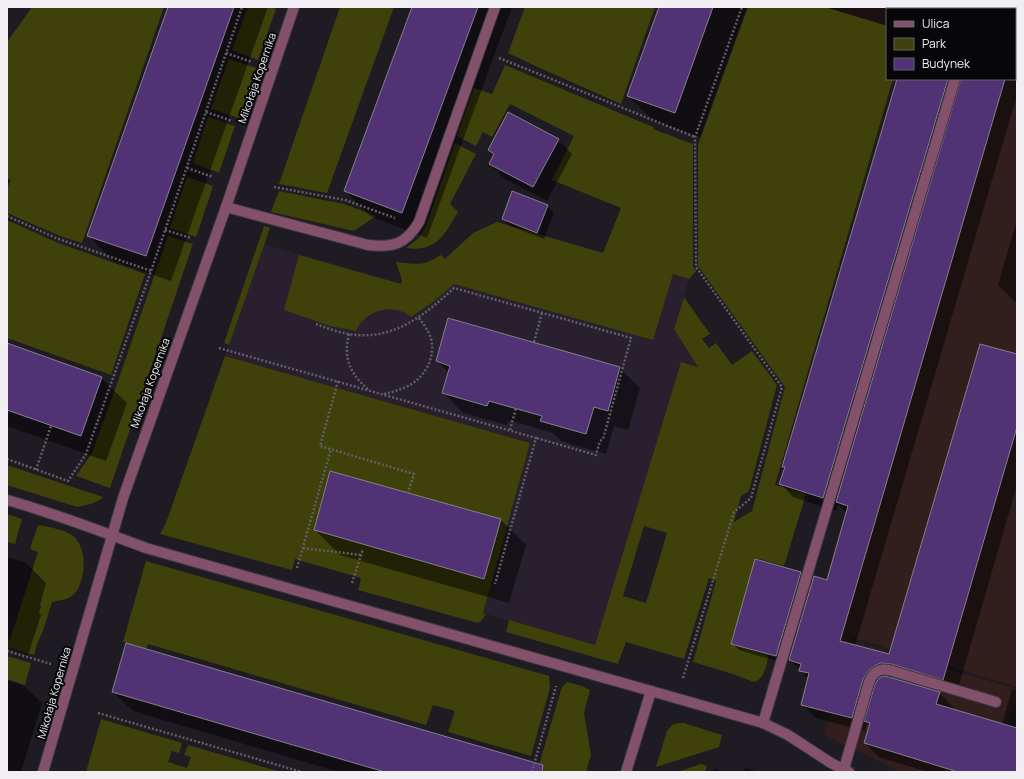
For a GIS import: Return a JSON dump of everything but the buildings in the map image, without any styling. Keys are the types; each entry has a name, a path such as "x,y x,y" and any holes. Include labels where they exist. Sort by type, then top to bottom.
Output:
{"street":[{"name":"Mikołaja Kopernika","path":"43,772 123,498 226,206 294,7"},
{"path":"226,206 358,243 386,246 398,244 408,237 417,226 423,212 495,7"},
{"path":"763,723 955,80"},
{"path":"7,500 68,519 146,548 763,723 788,735 831,763 847,771 869,682 873,674 879,670 888,670 996,702"},
{"path":"626,772 651,691"}],"path":[{"path":"7,459 68,481 86,454 242,7"},
{"path":"683,679 734,512 751,498 782,387 696,267 695,137 742,7"},
{"path":"226,53 256,64"},
{"path":"506,61 695,137"},
{"path":"206,112 237,123"},
{"path":"187,168 218,179"},
{"path":"274,187 345,200 417,226"},
{"path":"7,216 56,238 151,271"},
{"path":"165,230 196,240"},
{"path":"219,348 596,455 600,441 603,439 631,338 454,288 438,303 418,317 404,326 383,334 371,336 349,334 316,324"},
{"path":"534,342 542,313"},
{"path":"383,394 402,389 413,384 423,374 429,364 432,352 430,337 426,328 418,317"},
{"path":"349,334 346,350 351,370 357,379 370,390"},
{"path":"338,381 320,446 414,474 408,493"},
{"path":"510,430 516,408"},
{"path":"36,470 51,426"},
{"path":"495,584 536,438"},
{"path":"297,569 331,449"},
{"path":"303,548 361,555"},
{"path":"352,585 363,549"},
{"path":"7,650 31,658"},
{"path":"532,772 558,680"},
{"path":"98,713 302,772"}],"shaded area":[{"path":"826,7 914,7 886,8 886,25"},
{"path":"1017,7 1017,687 852,637 851,641 1017,689 1017,705 1014,705 994,772 901,772 824,735 831,715 799,705 808,675 797,671 811,629 972,80 1016,80 1016,8 992,8"},
{"path":"497,222 689,279 674,329 699,368 681,363 595,646 483,613 530,443 225,356 264,244 412,287 473,233"}],"green space":[{"path":"32,7 164,7 82,243 60,236 7,213 7,188 11,180 7,178 7,42"},
{"path":"248,7 270,7 276,9 258,60 232,50"},
{"path":"340,7 394,7 327,193 279,184"},
{"path":"525,7 655,7 621,104 508,53"},
{"path":"748,7 826,7 886,25 886,80 893,80 775,485 806,494 784,566 756,558 731,643 769,655 763,675 754,682 693,662 716,581 709,578 684,659 626,642 618,664 506,632 509,620 595,645 681,362 698,367 674,329 684,297 710,334 702,339 709,348 716,343 732,365 752,351 777,385 749,491 741,496 734,522 752,511 785,387 698,266 698,145","holes":["644,526 667,533 646,603 623,596"]},
{"path":"229,59 256,68 239,118 211,109"},
{"path":"505,65 653,127 653,129 693,144 693,266 696,271 689,279 673,274 653,340 454,284 433,302 411,317 404,312 396,310 382,310 369,315 359,325 356,331 330,326 284,310 299,255 401,284 402,280 396,262 419,264 441,255 445,259 473,233 497,222 603,253 621,208 552,180 574,136 510,104 492,137 483,132 476,146 457,136 474,88 492,94"},
{"path":"208,117 235,126 219,173 193,163"},
{"path":"455,143 476,154 450,204 458,212 449,228 432,245 425,248 406,248 419,238 426,226"},
{"path":"187,177 213,186 196,237 170,228"},
{"path":"279,191 344,204 376,216 354,231 271,212"},
{"path":"7,220 56,242 145,274 111,375 7,338"},
{"path":"264,226 270,228 229,345 224,343"},
{"path":"168,236 193,244 110,488 76,476 92,453"},
{"path":"225,356 530,443 483,613 486,614 482,620 478,623 358,590 361,578 295,559 292,570 160,534 166,523"},
{"path":"7,465 103,497 91,504 77,507 7,485"},
{"path":"7,514 22,519 15,544 7,542"},
{"path":"38,525 61,530 73,536 78,541 81,548 84,564 79,587 75,593 67,598 52,602 34,655 7,647 7,639 10,640 38,552 30,549"},
{"path":"146,561 549,676 550,688 531,756 448,732 455,711 433,705 426,725 148,644 146,649 123,642"},
{"path":"7,656 31,663 25,685 7,679"},
{"path":"567,682 590,690 584,713 591,755 586,772 537,772 561,690"},
{"path":"101,719 182,743 179,753 172,751 168,762 187,768 191,757 184,755 188,745 281,772 86,772"},
{"path":"684,723 722,735 719,747 656,767 667,731 673,724"},
{"path":"701,764 707,766 705,772 677,772"}]}
